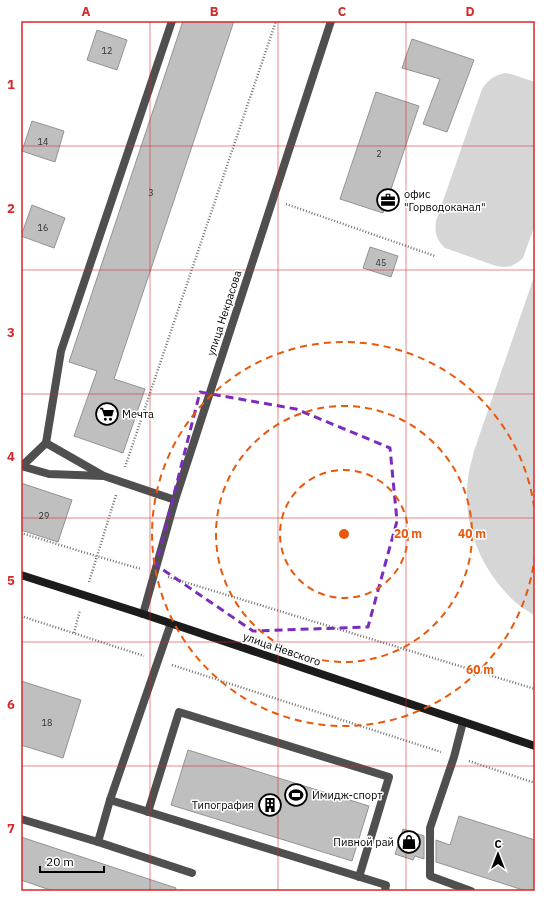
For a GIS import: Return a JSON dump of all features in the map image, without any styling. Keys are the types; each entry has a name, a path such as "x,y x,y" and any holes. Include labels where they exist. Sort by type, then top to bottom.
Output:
{"street":[{"path":"104,476 48,474 22,466 46,443 61,351 172,21"},
{"name":"улица Некрасова","path":"143,614 175,500 331,21"},
{"path":"46,443 104,476 175,500"},
{"name":"улица Невского","path":"21,575 171,623 535,746"},
{"path":"98,842 110,800 171,623"},
{"path":"148,812 179,712 390,778 359,877"},
{"path":"463,722 454,757 430,828 430,876 471,891"},
{"path":"110,800 386,885 385,891"},
{"path":"21,818 192,873"}],"path":[{"path":"74,633 96,556 120,482 276,21"},
{"path":"272,199 435,256"},
{"path":"21,533 155,572 535,689"},
{"path":"21,616 535,783"}],"highlighted area":[{"path":"200,392 296,409 390,448 397,521 368,627 253,631 156,565"}],"shaded area":[{"path":"505,73 535,82 535,225 523,258 511,266 504,267 496,266 445,248 438,239 435,229 436,221 482,89 491,79"},
{"path":"535,274 535,616 515,602 491,574 476,544 471,528 467,495 468,475 474,451"}],"building":[{"path":"183,21 234,21 114,379 145,389 123,453 74,436 97,371 69,362"},
{"path":"97,30 127,40 117,70 87,60"},
{"path":"412,39 474,60 447,132 423,124 440,79 402,68"},
{"path":"376,92 419,106 383,213 340,199"},
{"path":"32,121 64,131 55,162 22,151"},
{"path":"32,205 65,218 54,248 21,236"},
{"path":"370,247 398,256 391,277 363,268"},
{"path":"21,483 72,500 58,542 21,530"},
{"path":"21,681 81,700 63,758 21,745"},
{"name":"Типография","path":"188,750 369,806 352,861 171,805"},
{"path":"459,816 535,840 535,891 526,891 436,862 436,840 450,845"},
{"path":"403,829 424,836 424,859 415,856 413,860 395,854"},
{"path":"21,837 176,888 175,891 53,891 21,880"}],"place":[{"name":"офис \"Горводоканал\"","path":"388,200"},
{"name":"Мечта","path":"107,414"},
{"name":"Имидж-спорт","path":"296,795"},
{"name":"Типография","path":"270,805"},
{"name":"Пивной рай","path":"409,842"}]}
